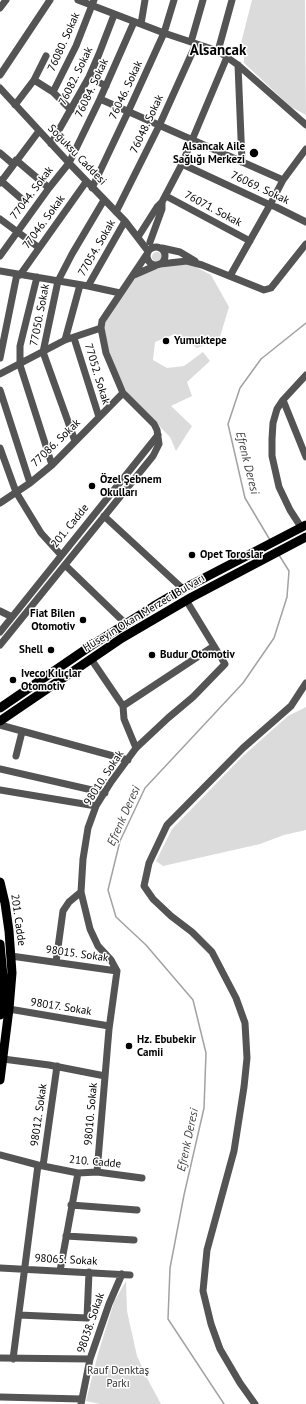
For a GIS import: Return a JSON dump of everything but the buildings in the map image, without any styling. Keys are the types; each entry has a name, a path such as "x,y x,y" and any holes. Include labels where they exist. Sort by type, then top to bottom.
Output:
{"main road":[{"name":"Hüseyin Okan Merzeci Bulvarı","path":"0,708 92,645 183,589 301,528"},
{"name":"Hüseyin Okan Merzeci Bulvarı","path":"0,721 122,638 186,600 304,538"},
{"name":"201. Cadde","path":"0,882 5,903 11,956 3,1009"},
{"name":"201. Cadde","path":"0,944 3,1009 3,1059 0,1080"}],"street":[{"path":"0,8 6,0"},
{"path":"0,75 50,0"},
{"path":"78,0 93,3 114,15 218,51 238,65 306,125"},
{"name":"76084. Sokak","path":"68,163 138,23 145,0"},
{"name":"76046. Sokak","path":"92,188 164,33 174,0"},
{"name":"76048. Sokak","path":"116,212 159,126 193,43 203,0"},
{"path":"218,51 232,0"},
{"name":"76080. Sokak","path":"53,92 76,46 93,3"},
{"name":"76082. Sokak","path":"51,144 89,77 114,15"},
{"path":"15,105 34,80 46,56"},
{"path":"202,265 180,252 162,248 150,248 138,237 157,207 164,199 182,164 227,56"},
{"path":"238,65 242,162"},
{"path":"89,77 106,86"},
{"path":"34,80 53,92 71,110"},
{"name":"Soğuksu Caddesi","path":"0,88 68,163 125,221 138,237"},
{"path":"100,99 282,180"},
{"path":"24,201 0,181 39,131"},
{"path":"230,276 270,205 282,180 306,149"},
{"path":"0,153 49,188"},
{"name":"77044. Sokak","path":"1,253 68,163"},
{"name":"76069. Sokak","path":"182,164 306,222"},
{"name":"77046. Sokak","path":"18,274 86,182"},
{"path":"164,199 150,248 148,260 150,262 158,264 187,261 202,265 264,290 271,288 306,244"},
{"name":"76071. Sokak","path":"164,199 250,241"},
{"name":"77050. Sokak","path":"75,441 43,352 58,281 104,200"},
{"path":"0,219 38,248"},
{"name":"77054. Sokak","path":"88,286 125,221"},
{"path":"150,248 139,264 134,275 102,321 101,328 106,353 123,393 154,424 158,435"},
{"path":"134,275 163,262 165,256 162,248"},
{"path":"0,271 88,286 120,294"},
{"path":"0,358 18,274"},
{"path":"37,277 20,346 20,365 52,465"},
{"path":"65,340 80,285"},
{"path":"0,374 20,365 65,340 101,328"},
{"name":"77052. Sokak","path":"74,338 99,417"},
{"path":"301,528 279,487 272,456 274,423 277,408 282,400 306,375"},
{"path":"0,390 30,484"},
{"name":"77086. Sokak","path":"0,503 30,484 52,465 123,393"},
{"path":"282,400 306,457"},
{"name":"201. Cadde","path":"0,645 152,456 159,444 158,435"},
{"name":"201. Cadde","path":"0,632 158,435"},
{"path":"0,448 16,492 41,533 61,555"},
{"path":"104,516 183,589"},
{"path":"65,565 126,624"},
{"path":"123,706 214,646 186,600"},
{"path":"0,611 12,617"},
{"name":"98010. Sokak","path":"97,1172 109,1026 116,971 110,960 98,946 90,929 81,892 83,859 88,828 96,806 136,748 193,697 225,664 214,646"},
{"path":"90,659 123,706 124,719 136,748"},
{"path":"255,1404 240,1383 220,1349 211,1324 203,1291 207,1250 234,1151 247,1058 245,1023 236,998 212,952 192,932 171,916 153,899 144,886 149,864 166,825 243,748 291,706 306,683"},
{"path":"0,725 128,760"},
{"path":"16,756 22,732"},
{"path":"0,769 105,793"},
{"path":"0,790 96,806"},
{"path":"56,962 63,911 69,902 81,892"},
{"name":"98015. Sokak","path":"11,956 116,971"},
{"name":"98017. Sokak","path":"3,1009 109,1026"},
{"path":"3,1059 57,1066 105,1076"},
{"name":"98012. Sokak","path":"13,1359 25,1269 57,1066"},
{"name":"210. Cadde","path":"0,1155 41,1166 78,1173 97,1172 142,1178"},
{"path":"60,1271 78,1173"},
{"path":"71,1205 137,1210"},
{"path":"66,1236 134,1240"},
{"name":"98065. Sokak","path":"0,1268 130,1275"},
{"path":"19,1315 87,1318 89,1272"},
{"name":"98038. Sokak","path":"82,1401 90,1359 109,1304 122,1274"},
{"path":"0,1358 90,1359"},
{"path":"0,1396 82,1401"}],"green space":[{"path":"252,0 305,0 306,115 291,107 244,63 241,43"},
{"path":"157,252 162,257 157,262 152,257"},
{"name":"Yumuktepe","path":"190,264 211,275 229,307 219,340 197,348 175,334 155,342 153,360 167,368 184,366 203,352 210,361 187,382 192,396 171,406 192,426 176,451 170,437 128,394 111,360 104,324 132,281 138,275 163,265"},
{"path":"306,707 306,830 284,835 260,844 163,866 156,861 172,829 243,756 288,716"},
{"name":"Rauf Denktaş Parkı","path":"126,1281 127,1311 137,1356 161,1404 100,1404 86,1401 98,1354 114,1302"}],"waterway":[{"name":"Efrenk Deresi","path":"270,540 245,498 228,424 240,388 261,359 306,323"},
{"name":"Efrenk Deresi","path":"224,1404 168,1319 170,1268 184,1195 204,1108 206,1053 193,1000 146,945 116,917 108,890 120,841 145,788 243,683 274,638 287,597 289,571 279,555"}],"place":[{"name":"Alsancak Aile Sağlığı Merkezi","path":"254,153"},
{"name":"Yumuktepe","path":"166,341"},
{"name":"Özel Şebnem Okulları","path":"92,486"},
{"name":"Opet Toroslar","path":"192,555"},
{"name":"Fiat Bilen Otomotiv","path":"83,620"},
{"name":"Shell","path":"51,650"},
{"name":"Budur Otomotiv","path":"152,655"},
{"name":"Iveco Kılıçlar Otomotiv","path":"13,680"},
{"name":"Hz. Ebubekir Camii","path":"129,1046"}],"district":[{"name":"Alsancak","path":"218,51"}]}
